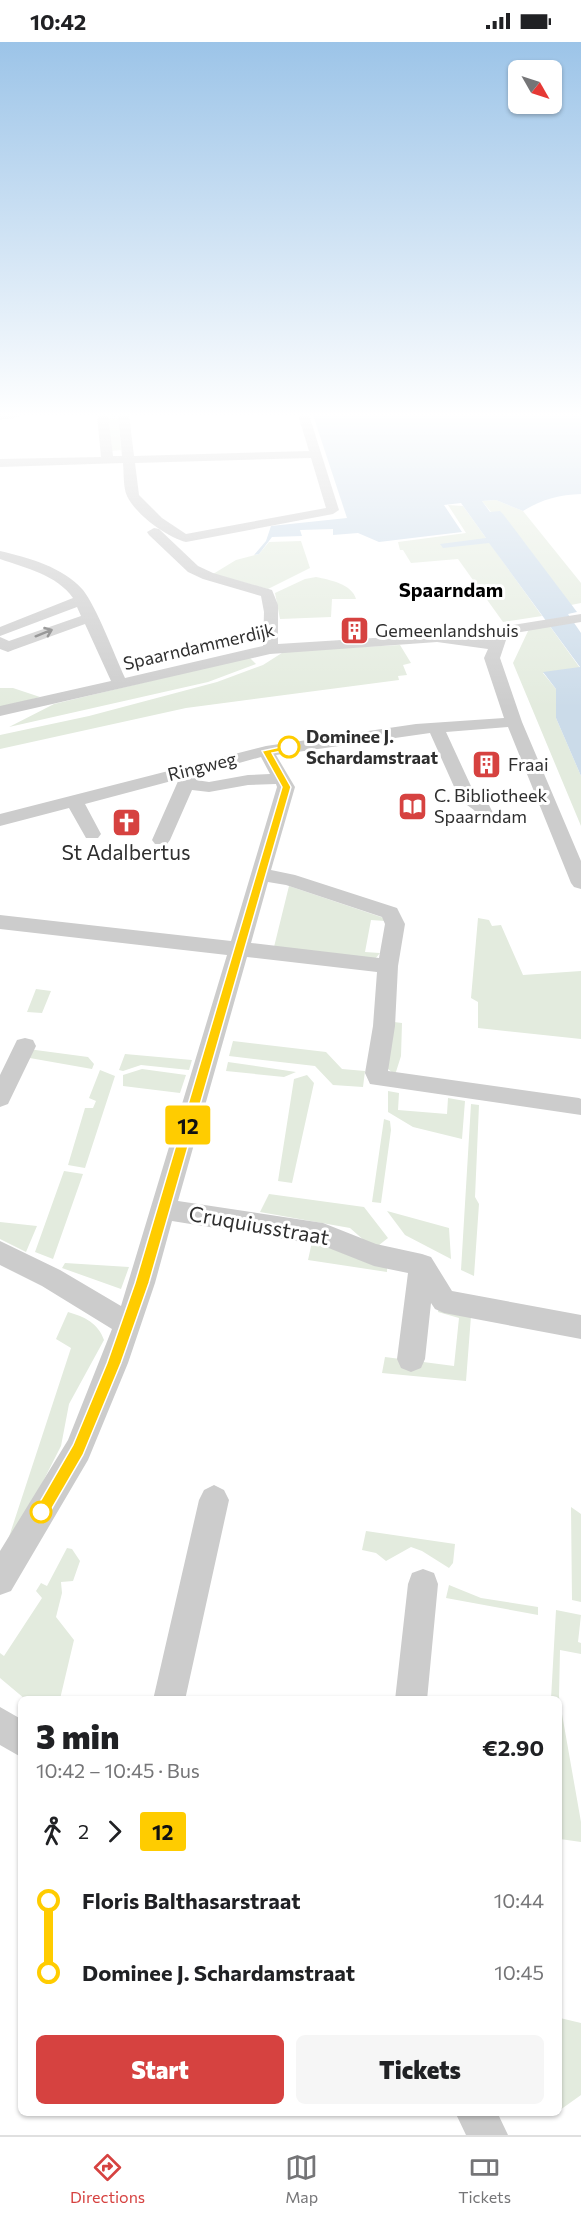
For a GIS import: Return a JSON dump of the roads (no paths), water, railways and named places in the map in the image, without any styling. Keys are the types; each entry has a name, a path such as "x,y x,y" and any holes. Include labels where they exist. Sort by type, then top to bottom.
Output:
{"street":[{"path":"131,513 193,569 208,576 267,593 271,609 270,648"},
{"path":"150,513 181,538 318,513"},
{"path":"0,555 50,572 68,582 82,600 120,684"},
{"path":"0,632 82,600"},
{"path":"0,642 8,647 90,618"},
{"path":"580,618 511,629 499,638 492,658 514,722 581,883"},
{"name":"Spaarndammerdijk","path":"0,711 270,648 437,638 495,645"},
{"name":"Ringweg","path":"0,820 74,800 189,775 266,751 436,727 514,722"},
{"path":"436,727 469,800 482,807 488,820"},
{"path":"0,1580 78,1450 114,1363 164,1209 286,787 266,751"},
{"path":"160,840 189,775 198,787 213,788 249,780 269,781 281,778"},
{"path":"74,800 92,834"},
{"path":"262,875 288,879 390,913 395,924 388,966 384,1026 376,1073 378,1078 579,1107"},
{"path":"0,922 388,966"},
{"path":"0,1098 25,1046"},
{"name":"Cruquiusstraat","path":"164,1209 323,1234 374,1255 422,1265"},
{"path":"0,1252 51,1278 127,1324"},
{"path":"422,1265 444,1300 581,1327"},
{"path":"411,1359 422,1265"},
{"path":"170,1696 214,1500"},
{"path":"411,1696 423,1584"},
{"path":"0,1724 18,1738"},
{"path":"477,2116 488,2135"}],"water":[{"path":"345,513 449,513 462,532 379,542 358,533 333,535 333,529 300,530 302,536 272,537 259,554 254,555 266,541 271,526 347,518"},
{"path":"468,513 502,513 577,612 568,614 581,633 581,776 556,718 556,689 543,672 580,667 489,543 443,548 440,544 486,538"}],"place":[{"name":"Gemeenlandshuis","path":"354,631"},
{"name":"Dominee J. Schardamstraat","path":"289,747"},
{"name":"Fraai","path":"487,765"},
{"name":"C. Bibliotheek Spaarndam","path":"413,806"},
{"name":"St Adalbertus","path":"126,822"}],"district":[{"name":"Spaarndam","path":"451,590"}]}
